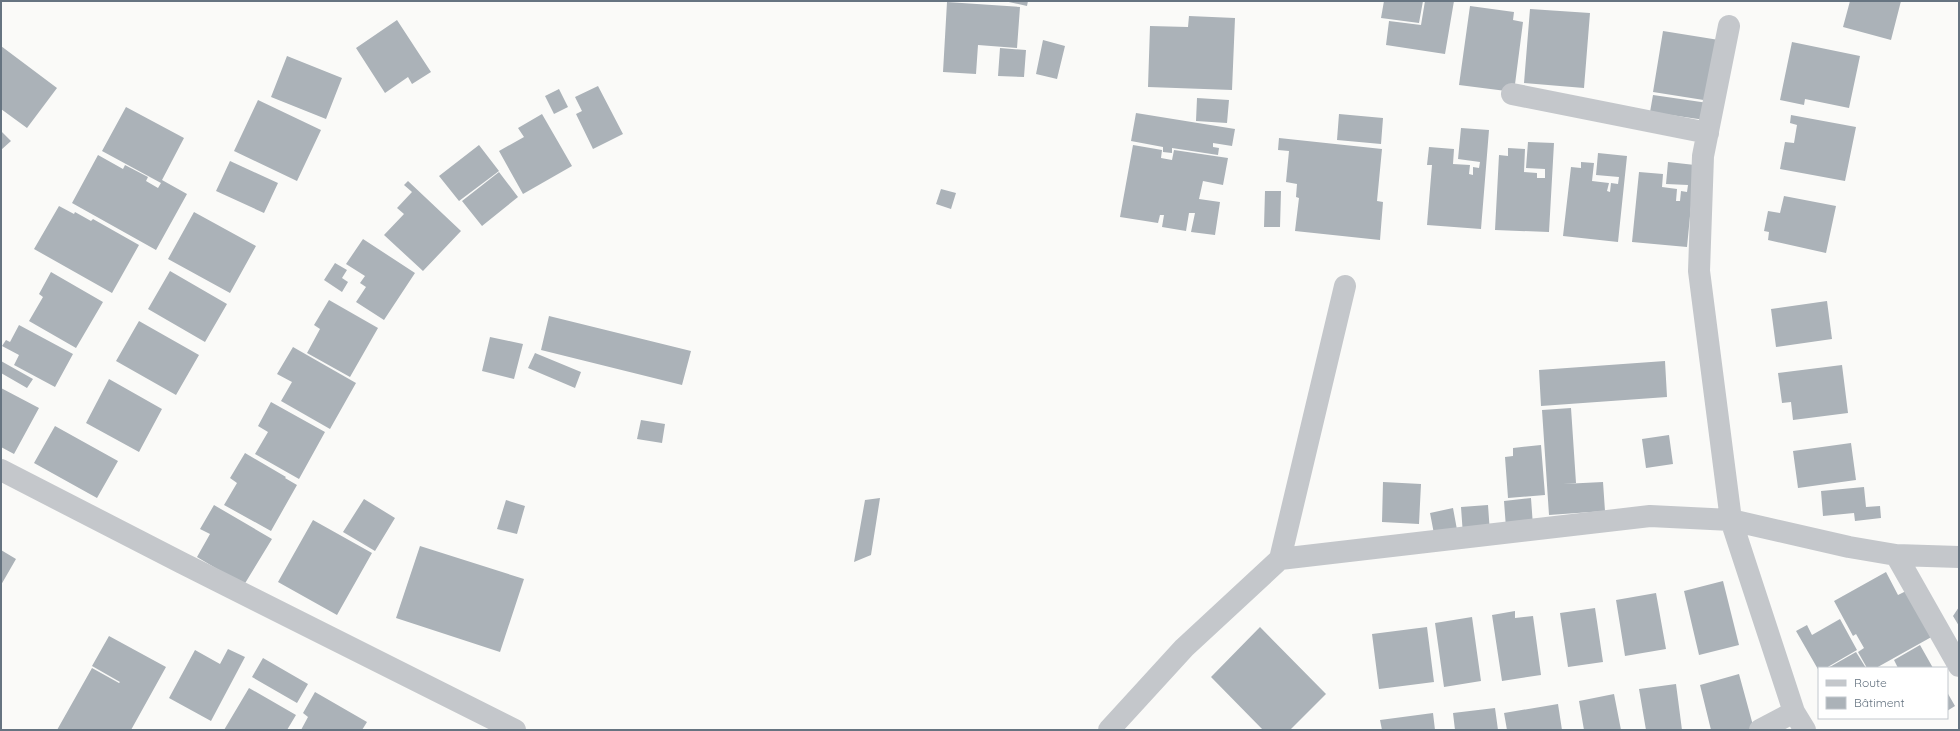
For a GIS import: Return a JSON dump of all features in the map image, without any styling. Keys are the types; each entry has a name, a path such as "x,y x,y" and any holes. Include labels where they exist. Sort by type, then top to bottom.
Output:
{"street":[{"path":"1729,26 1703,156 1699,271 1731,520 1794,712 1804,730"},
{"path":"1512,94 1708,133"},
{"path":"1109,730 1184,648 1280,559 1345,286"},
{"path":"1,470 514,730"},
{"path":"1280,559 1650,516 1731,520 1849,547 1896,555 1959,557"},
{"path":"1896,555 1959,666"},
{"path":"1760,730 1794,712"}],"building":[{"path":"1004,1 1028,1 1027,6"},
{"path":"1384,1 1423,1 1419,23 1381,18"},
{"path":"1425,1 1454,1 1445,54 1386,45 1389,21 1421,25"},
{"path":"1850,1 1901,1 1891,40 1843,27"},
{"path":"947,2 1020,7 1017,48 978,45 976,74 943,72"},
{"path":"1470,6 1514,12 1513,20 1523,22 1514,92 1459,85"},
{"path":"1530,9 1590,13 1584,88 1524,83"},
{"path":"1189,16 1235,18 1232,90 1148,87 1150,26 1188,27"},
{"path":"397,20 431,72 412,84 408,77 385,93 356,48"},
{"path":"1663,31 1719,40 1710,101 1653,92"},
{"path":"1043,40 1065,46 1057,79 1036,74"},
{"path":"1792,42 1860,56 1849,108 1805,99 1804,105 1780,100"},
{"path":"1,46 57,88 27,128 1,109"},
{"path":"1000,48 1026,50 1024,77 998,76"},
{"path":"287,56 342,78 326,119 271,97"},
{"path":"598,86 623,134 593,149 576,114 582,111 575,97"},
{"path":"559,89 568,107 554,114 545,96"},
{"path":"1653,95 1708,103 1705,120 1650,112"},
{"path":"1197,98 1229,100 1227,123 1196,121"},
{"path":"258,100 321,130 297,181 234,151"},
{"path":"126,107 184,138 162,180 187,194 156,250 72,203 98,155 123,169 125,165 148,177 146,181 158,188 161,183 102,151"},
{"path":"1136,113 1235,129 1232,146 1213,143 1213,147 1219,148 1218,155 1172,148 1172,153 1163,152 1163,147 1131,141"},
{"path":"542,114 572,166 523,194 499,151 524,137 518,128"},
{"path":"1339,114 1383,118 1381,144 1337,140"},
{"path":"1791,115 1856,127 1845,181 1780,169 1785,142 1794,143 1797,125 1790,123"},
{"path":"1461,128 1489,130 1481,229 1427,225 1432,165 1427,165 1429,147 1454,149 1453,164 1470,165 1469,174 1473,175 1473,167 1479,168 1480,162 1458,159"},
{"path":"1,131 11,141 1,150"},
{"path":"1279,138 1382,149 1377,201 1383,202 1380,240 1295,231 1299,198 1296,197 1297,184 1286,182 1289,151 1278,150"},
{"path":"1528,142 1554,143 1549,232 1495,230 1499,155 1508,156 1508,148 1525,149 1524,172 1537,173 1537,178 1545,178 1545,169 1526,168"},
{"path":"479,145 499,171 459,201 439,176"},
{"path":"1133,145 1162,150 1161,158 1172,160 1174,150 1228,158 1223,185 1203,181 1199,199 1220,202 1215,235 1191,232 1195,213 1189,213 1186,231 1162,227 1164,215 1160,215 1158,223 1120,217"},
{"path":"1598,153 1627,156 1618,242 1563,236 1571,167 1581,168 1581,162 1594,163 1592,181 1609,183 1607,191 1610,192 1611,183 1618,184 1619,177 1596,175"},
{"path":"230,161 278,183 264,213 216,191"},
{"path":"1668,162 1695,165 1687,247 1632,242 1639,172 1663,174 1662,187 1677,189 1676,201 1680,201 1681,191 1687,192 1688,185 1666,184"},
{"path":"499,172 518,197 482,226 462,201"},
{"path":"408,181 461,231 423,271 384,235 404,214 397,208 412,192 404,185"},
{"path":"941,189 956,193 951,209 936,204"},
{"path":"1265,191 1281,191 1280,227 1264,227"},
{"path":"1784,196 1836,206 1826,253 1768,240 1769,232 1764,231 1768,211 1780,213"},
{"path":"59,206 74,214 75,212 91,221 93,219 139,245 112,293 34,249"},
{"path":"194,212 256,246 230,293 168,259"},
{"path":"363,239 415,273 384,320 356,302 366,287 360,283 365,276 346,264"},
{"path":"335,263 347,270 342,278 348,282 342,292 324,280"},
{"path":"170,271 227,304 205,342 148,309"},
{"path":"51,272 103,302 76,348 29,321 43,297 39,294"},
{"path":"329,300 378,328 350,377 307,353 320,329 314,325"},
{"path":"1827,301 1832,339 1776,347 1771,309"},
{"path":"549,316 691,351 682,385 541,350"},
{"path":"139,321 199,355 176,395 116,361"},
{"path":"19,325 73,354 55,387 14,365 19,355 2,346 6,340 10,342"},
{"path":"490,337 523,344 514,379 482,371"},
{"path":"293,347 356,383 330,429 281,401 292,382 277,374"},
{"path":"535,353 581,372 575,388 528,368"},
{"path":"1,361 33,379 27,388 1,373"},
{"path":"1665,361 1667,397 1541,406 1539,370"},
{"path":"1842,365 1848,413 1793,420 1791,402 1782,403 1778,373"},
{"path":"109,379 162,409 139,452 86,423"},
{"path":"1,388 39,408 14,454 1,447"},
{"path":"271,402 325,432 299,479 255,454 268,432 258,426"},
{"path":"1571,408 1576,483 1563,484 1603,482 1605,511 1549,515 1542,410"},
{"path":"641,420 665,424 662,443 637,439"},
{"path":"55,426 118,461 97,498 34,463"},
{"path":"1669,435 1673,464 1646,468 1642,439"},
{"path":"1851,443 1856,480 1798,488 1793,451"},
{"path":"1541,445 1545,495 1508,498 1505,457 1513,456 1513,448"},
{"path":"245,453 297,485 271,531 224,505 237,483 230,478"},
{"path":"1383,482 1421,484 1419,524 1382,522"},
{"path":"1864,487 1866,507 1880,506 1881,518 1855,521 1854,513 1823,516 1821,491"},
{"path":"880,498 871,555 854,562 865,500"},
{"path":"1531,498 1533,526 1506,528 1504,501"},
{"path":"364,499 395,518 375,551 343,532"},
{"path":"506,500 525,506 517,534 497,529"},
{"path":"214,505 272,539 244,585 197,557 210,534 200,529"},
{"path":"1488,505 1490,533 1463,535 1461,507"},
{"path":"1453,508 1458,535 1435,539 1430,513"},
{"path":"313,520 372,553 337,615 278,582"},
{"path":"420,546 524,579 500,652 396,618"},
{"path":"1,550 16,559 1,585"},
{"path":"1886,572 1898,595 1910,589 1935,635 1878,667 1866,667 1858,652 1864,648 1856,634 1853,636 1834,601"},
{"path":"1723,581 1739,645 1699,655 1684,591"},
{"path":"1656,593 1666,649 1625,656 1616,600"},
{"path":"1959,607 1959,626 1953,616"},
{"path":"1595,608 1603,662 1568,667 1560,613"},
{"path":"1515,611 1515,618 1533,616 1541,675 1502,681 1492,615"},
{"path":"1472,617 1481,681 1444,687 1435,623"},
{"path":"1840,619 1857,650 1828,667 1818,667 1818,669 1796,631 1807,625 1812,635"},
{"path":"1260,627 1326,694 1290,730 1263,730 1211,677"},
{"path":"1427,627 1434,682 1379,689 1372,634"},
{"path":"109,636 166,667 131,730 57,730 92,668 119,683 120,682 92,666"},
{"path":"1920,645 1932,667 1898,667 1894,660"},
{"path":"228,649 245,657 211,721 169,698 195,650 220,664"},
{"path":"1856,652 1865,667 1830,667"},
{"path":"263,658 308,684 297,703 252,677"},
{"path":"1739,674 1754,729 1711,730 1700,685"},
{"path":"1676,684 1682,730 1646,730 1639,689"},
{"path":"249,688 296,715 287,730 224,730"},
{"path":"315,692 367,722 362,730 301,730 308,717 303,713"},
{"path":"1614,694 1621,730 1584,730 1579,701"},
{"path":"1948,694 1955,706 1948,710"},
{"path":"1558,704 1562,730 1507,730 1504,713"},
{"path":"1495,708 1498,730 1455,730 1453,713"},
{"path":"1433,713 1435,730 1382,730 1380,720"}]}
